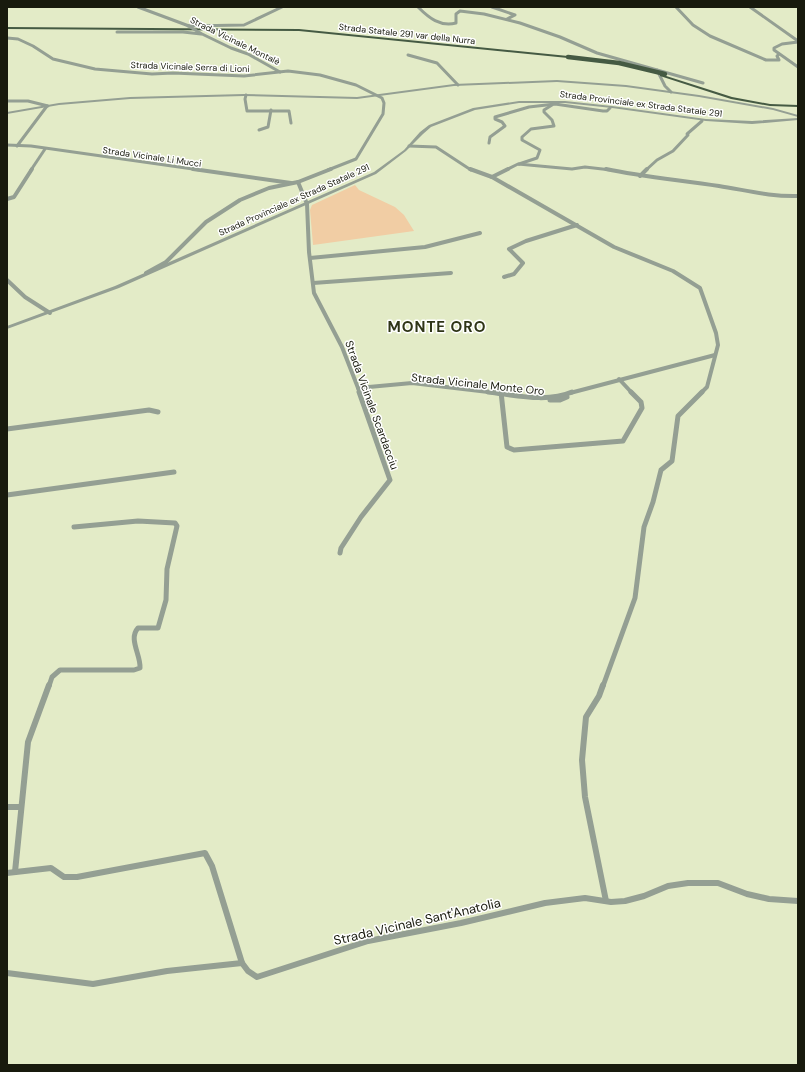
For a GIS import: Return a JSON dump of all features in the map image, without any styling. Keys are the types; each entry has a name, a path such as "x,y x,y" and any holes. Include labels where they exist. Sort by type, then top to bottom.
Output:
{"highway":[{"name":"Strada Statale 291 var della Nurra","path":"7,29 313,32 568,58 624,66 664,75 731,97 798,106"},
{"name":"Strada Statale 291 var della Nurra","path":"664,75 718,95 770,105 798,106"}],"street":[{"name":"Strada Vicinale Montalè","path":"138,7 189,26 201,34 248,54 280,72"},
{"path":"189,26 244,25 282,7"},
{"path":"418,7 427,16 443,25 458,22 456,14 460,11 507,19 555,35 597,53 703,83"},
{"path":"492,7 515,15 507,19"},
{"path":"676,7 695,27 728,44 755,54 768,61 779,60 777,56 779,54"},
{"path":"750,7 798,42"},
{"path":"116,32 182,32 201,34"},
{"name":"Strada Vicinale Serra di Lioni","path":"7,38 18,39 33,46 53,59 95,69 152,74 173,73 249,76 280,72 320,75 356,85 375,95"},
{"path":"798,42 776,46 774,48 774,50 779,54 798,67"},
{"path":"408,55 437,63 458,84"},
{"path":"657,70 665,86 671,92"},
{"path":"7,113 48,106 130,98 246,95 349,98 458,84 557,81 610,84 671,92 767,108 784,112 797,118"},
{"path":"246,95 245,99 247,110 290,111 291,123"},
{"path":"137,278 166,262 206,222 240,200 269,188 296,183 356,159 383,114 384,103 382,98 375,95"},
{"path":"7,101 20,100 42,103 48,106"},
{"name":"Strada Provinciale ex Strada Statale 291","path":"7,328 50,314 137,278 376,173 409,146 420,133 430,126 463,112 517,102 558,102 702,121 739,123 780,122 797,118"},
{"path":"489,144 488,142 490,137 505,126 502,122 495,119 495,117 529,107 555,104 603,111 607,111 610,108"},
{"path":"492,177 518,164 537,158 540,150 522,140 522,137 531,129 554,126 552,120 544,112 544,110 555,104"},
{"path":"17,146 48,106"},
{"path":"259,130 268,127 271,110"},
{"path":"780,122 786,119 789,115"},
{"path":"640,176 657,160 673,151 688,136 687,134 702,121"},
{"name":"Strada Vicinale Li Mucci","path":"7,145 45,148 296,183"},
{"path":"409,146 436,147 473,171 492,177 614,247 673,271 700,288 716,333 718,345 707,387 678,416 672,461 661,470 653,502 644,527 635,598 599,696 586,717 582,760 585,797 606,901"},
{"path":"7,199 14,197 45,148"},
{"path":"518,164 572,170 585,167 606,169 640,176 718,186 779,197 798,196"},
{"name":"Strada Vicinale Scardacciu","path":"296,183 307,204 310,258 314,292 342,347 390,480 361,517 341,548 340,553"},
{"path":"504,277 514,274 523,263 509,249 526,241 577,225"},
{"path":"310,258 425,247 480,233"},
{"path":"313,283 451,273"},
{"path":"7,280 25,298 50,314"},
{"name":"Strada Vicinale Monte Oro","path":"358,389 419,385 501,393 543,400 560,400 567,397 569,394 619,379 715,355"},
{"path":"501,393 507,447 514,450 623,442 642,408 641,402 619,379"},
{"path":"7,429 148,410 158,412"},
{"path":"7,495 174,472"},
{"path":"15,872 20,806 28,742 52,677 60,670 134,670 140,668 140,658 133,640 136,630 141,627 158,628 166,600 167,569 171,547 177,531 177,526 175,523 146,520 98,526 74,527"},
{"path":"7,807 20,806"},
{"name":"Strada Vicinale Sant'Anatolia","path":"7,873 51,868 64,877 77,877 205,853 212,866 242,963 248,971 257,977 368,941 461,923 545,903 585,898 606,901 625,901 644,896 668,886 688,882 718,883 747,894 798,901"},
{"path":"7,973 93,984 167,971 242,963"}],"shaded area":[{"path":"355,185 359,190 395,207 404,215 414,231 313,245 310,210 312,205"}],"district":[{"name":"MONTE ORO","path":"437,327"}]}
